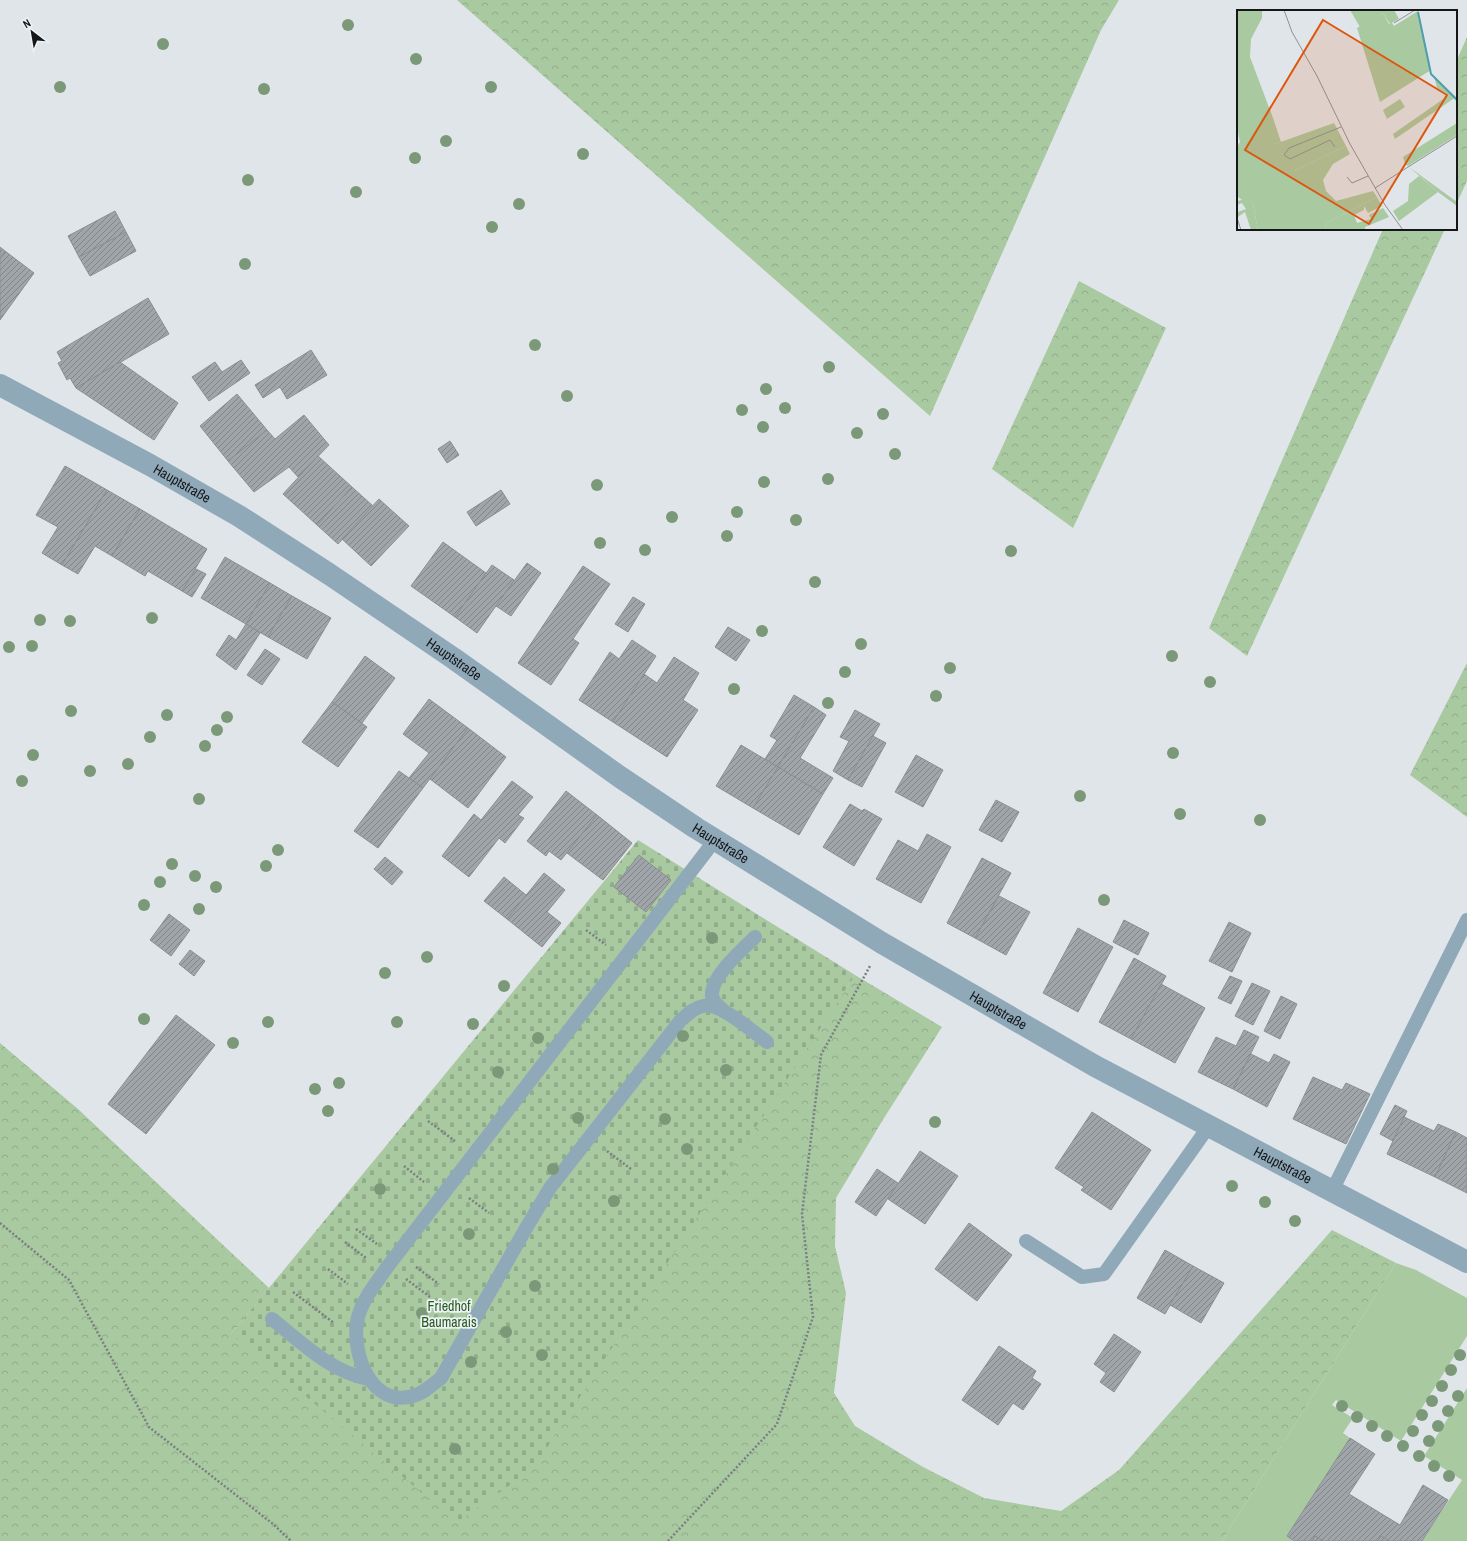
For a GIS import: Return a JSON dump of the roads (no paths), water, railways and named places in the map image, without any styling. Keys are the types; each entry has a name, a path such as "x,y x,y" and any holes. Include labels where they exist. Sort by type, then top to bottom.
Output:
{"street":[{"name":"Hauptstraße","path":"0,385 150,464 239,516 329,574 452,658 620,777 715,840 882,943 1095,1066 1467,1262"}],"lane":[{"path":"715,840 388,1266 369,1293 357,1320 355,1338 360,1361 369,1379 381,1392 397,1397 412,1397 427,1390 441,1378 550,1188 680,1021 693,1009 704,1005 713,1006 723,1011 767,1042"},
{"path":"1332,1191 1467,920"},
{"path":"723,1011 715,1003 712,996 712,987 721,972 755,937"},
{"path":"1026,1241 1082,1277 1104,1274 1209,1126"},
{"path":"272,1319 318,1356 340,1369 358,1377 369,1379"}],"park label":[{"name":"Friedhof Baumarais","path":"449,1314"}]}
